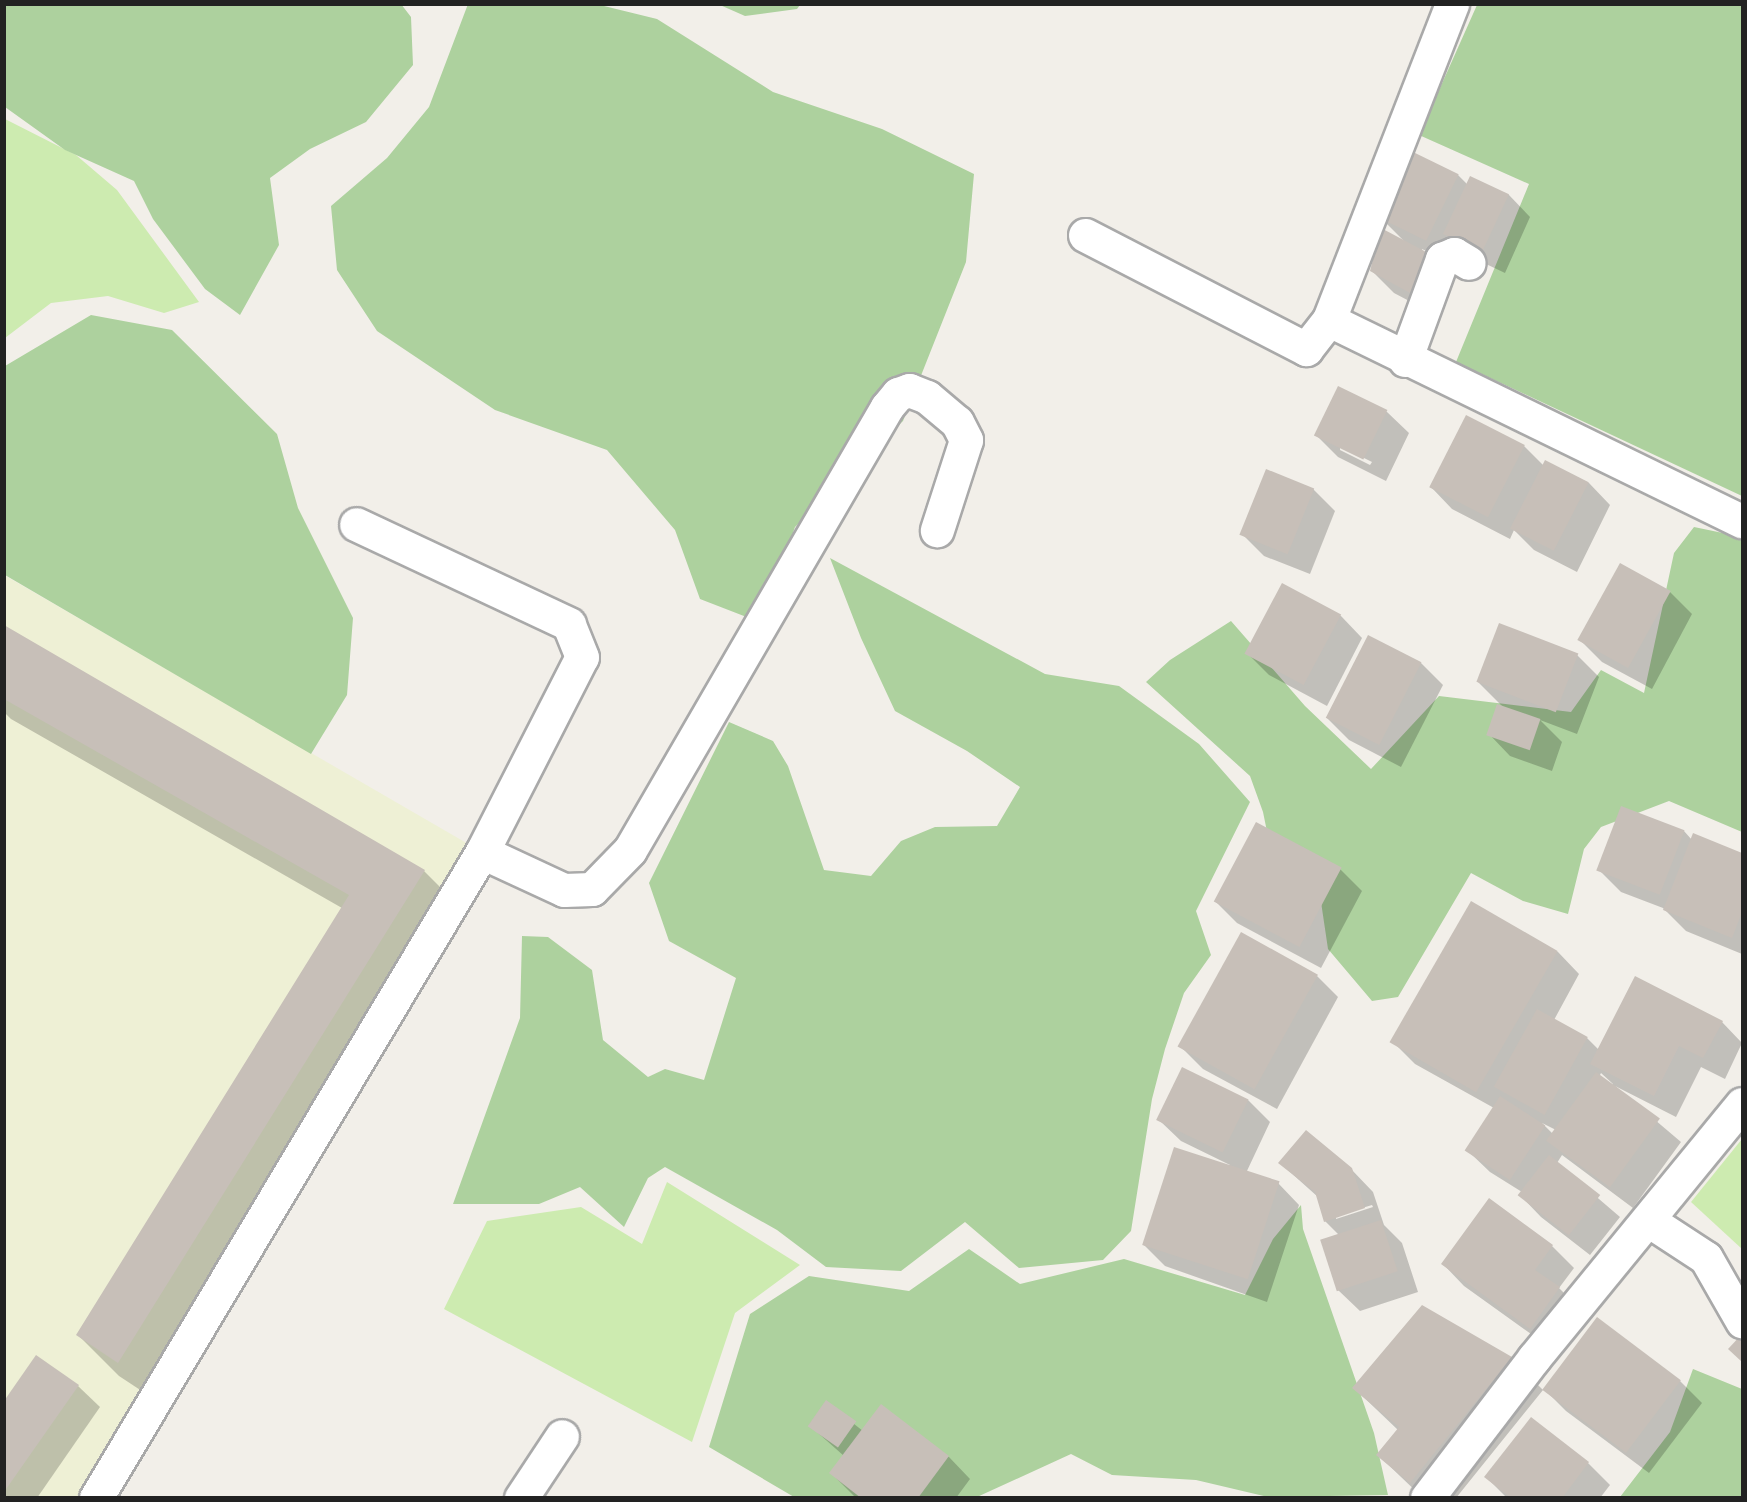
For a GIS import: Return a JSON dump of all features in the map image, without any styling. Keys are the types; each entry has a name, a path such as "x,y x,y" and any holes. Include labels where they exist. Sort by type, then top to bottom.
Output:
{"street":[{"path":"1085,235 1306,349 1329,320 1452,4"},
{"path":"1405,360 1442,259 1454,254 1469,264"},
{"path":"1329,320 1405,360 1743,521"},
{"path":"482,852 564,890 592,889 630,850 887,407 898,394 909,390 927,397 957,422 966,441 937,530"},
{"path":"96,1497 482,852 582,657 569,624 356,524"},
{"path":"1427,1497 1743,1104"},
{"path":"1648,1220 1706,1258 1742,1321"},
{"path":"521,1497 562,1436"}],"green space":[{"path":"401,4 411,17 413,65 366,122 310,149 270,178 279,245 240,315 205,289 153,219 134,181 65,150 5,107 5,5"},
{"path":"468,4 600,5 657,19 773,92 882,129 974,174 966,262 903,421 795,527 762,623 700,599 675,530 607,450 495,410 377,331 337,270 331,206 387,158 429,107"},
{"path":"720,5 800,5 797,9 745,16"},
{"path":"1477,5 1742,5 1742,496 1456,362 1529,184 1419,135"},
{"path":"5,119 76,155 117,190 199,302 164,313 108,296 51,303 5,338"},
{"path":"91,315 172,330 277,434 298,508 353,618 347,695 311,754 5,575 5,366"},
{"path":"1694,527 1742,537 1742,832 1669,801 1601,827 1584,849 1568,914 1523,901 1471,873 1398,997 1372,1001 1328,949 1317,875 1272,856 1263,812 1250,776 1146,682 1170,660 1231,621 1305,706 1371,769 1439,696 1571,712 1601,670 1644,693 1674,553"},
{"path":"830,558 1045,674 1119,686 1199,744 1250,802 1196,911 1211,955 1184,993 1165,1049 1152,1099 1131,1231 1103,1260 1019,1268 965,1222 901,1271 826,1267 777,1230 665,1167 648,1178 624,1227 580,1187 539,1204 453,1204 520,1018 522,936 548,937 592,970 603,1040 648,1077 665,1069 704,1080 736,978 669,941 649,883 729,722 773,741 788,766 824,870 871,876 901,841 935,827 997,826 1020,787 967,751 895,711 861,638"},
{"path":"4,575 482,852 96,1497 5,1497"},
{"path":"1742,1139 1742,1249 1691,1202"},
{"path":"667,1182 800,1265 735,1313 692,1442 444,1309 487,1221 581,1207 642,1244"},
{"path":"1301,1205 1303,1229 1374,1433 1388,1495 1268,1497 1196,1480 1112,1475 1071,1454 977,1497 794,1497 709,1447 750,1314 809,1276 909,1291 969,1249 1020,1284 1124,1259 1245,1295 1273,1239"},
{"path":"1693,1369 1742,1389 1742,1497 1620,1497 1670,1432"}],"building":[{"path":"1411,151 1459,174 1426,241 1379,218"},
{"path":"1470,176 1509,194 1482,252 1443,234"},
{"path":"1381,228 1430,254 1410,293 1370,271"},
{"path":"1338,386 1387,410 1363,460 1314,435"},
{"path":"1466,415 1525,445 1488,517 1429,487"},
{"path":"1545,460 1589,482 1554,551 1510,529"},
{"path":"1266,469 1314,488 1288,554 1239,535"},
{"path":"1620,563 1671,591 1628,668 1577,640"},
{"path":"1282,583 1341,614 1304,685 1244,654"},
{"path":"1499,623 1578,653 1556,712 1476,682"},
{"path":"4,625 425,870 118,1363 76,1335 349,895 4,699"},
{"path":"1368,635 1421,662 1379,745 1326,718"},
{"path":"1497,704 1540,719 1530,750 1486,735"},
{"path":"1621,806 1684,830 1660,895 1596,870"},
{"path":"1256,822 1342,868 1299,947 1214,901"},
{"path":"1693,833 1742,853 1742,912 1732,938 1663,910"},
{"path":"1471,901 1558,951 1476,1092 1390,1042"},
{"path":"1241,932 1318,975 1254,1089 1177,1047"},
{"path":"1635,976 1723,1021 1703,1058 1679,1046 1654,1096 1590,1064"},
{"path":"1537,1009 1588,1037 1545,1115 1494,1087"},
{"path":"1182,1067 1249,1099 1223,1152 1156,1120"},
{"path":"1596,1072 1660,1118 1610,1187 1546,1141"},
{"path":"1500,1096 1545,1125 1510,1180 1465,1151"},
{"path":"1306,1130 1352,1168 1365,1208 1324,1222 1315,1192 1278,1163"},
{"path":"1174,1147 1280,1181 1248,1279 1142,1245"},
{"path":"1549,1155 1600,1195 1569,1235 1518,1195"},
{"path":"1489,1198 1553,1245 1535,1270 1560,1287 1530,1329 1441,1264"},
{"path":"1381,1220 1398,1271 1337,1291 1320,1240"},
{"path":"1422,1305 1512,1357 1410,1483 1376,1455 1399,1427 1352,1388"},
{"path":"1597,1317 1681,1380 1626,1453 1542,1390"},
{"path":"1742,1334 1742,1362 1728,1349"},
{"path":"36,1355 79,1385 4,1492 4,1401"},
{"path":"826,1400 856,1421 838,1447 808,1426"},
{"path":"881,1404 949,1456 918,1498 861,1498 829,1473"},
{"path":"1531,1417 1589,1462 1562,1498 1511,1498 1484,1477"}]}
